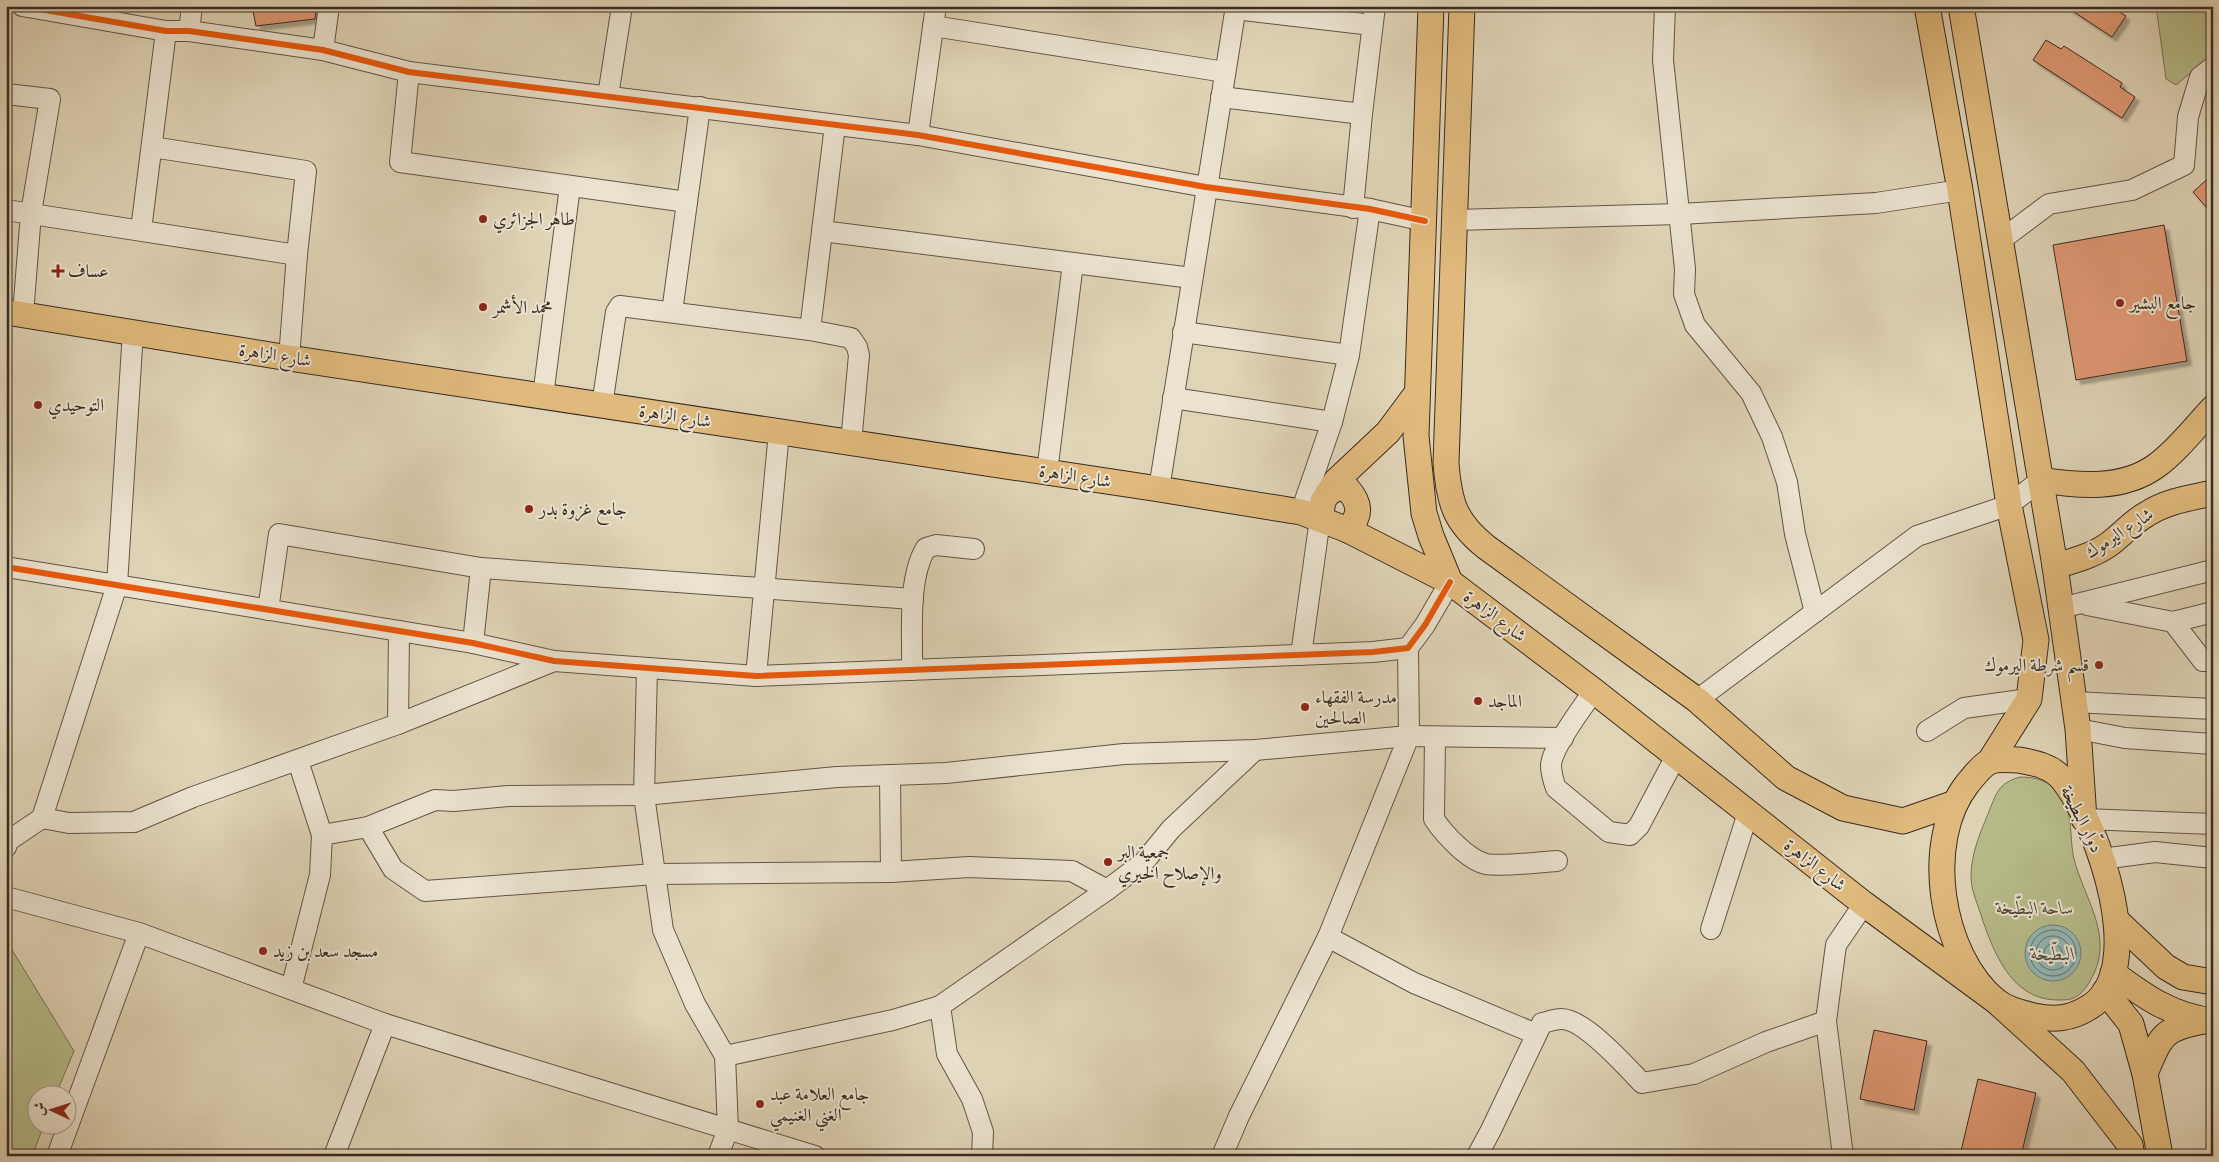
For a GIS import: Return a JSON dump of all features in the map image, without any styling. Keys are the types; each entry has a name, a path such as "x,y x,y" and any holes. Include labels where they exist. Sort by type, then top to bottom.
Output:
{"main road":[{"path":"1431,6 1425,221 1417,393 1417,457 1424,513 1436,552 1450,582"},
{"path":"1462,6 1446,463 1450,495 1461,523 1486,548 1697,700 1786,778 1843,808 1903,821 1955,803"},
{"path":"1927,6 1960,190 2009,505 2036,640 2029,698 1990,762 1976,773 1955,803 1946,835 1942,868 1947,918 1953,937 1968,968 1996,1001 2073,1071 2130,1145 2132,1156"},
{"path":"1961,6 2055,566 2071,606 2074,702 2078,729 2084,819"},
{"name":"شارع الزاهرة","path":"15,313 289,358 1159,489 1310,516 1348,530 1450,582 1594,691 1864,904 1996,1001"},
{"path":"1310,516 1336,481 1388,432 1417,393"},
{"path":"2041,480 2098,484 2136,477 2167,457 2213,408"},
{"path":"2154,467 2171,502"},
{"path":"1329,492 1339,488 1347,488 1356,498 1358,505 1356,519 1348,530"},
{"name":"شارع اليرموك","path":"2055,566 2094,552 2116,538 2147,513 2171,502 2213,493"},
{"name":"دوّار البطيخة","path":"1990,762 2019,760 2048,768 2062,779 2084,819 2102,859 2116,920 2117,944 2109,982"},
{"path":"2116,920 2166,967 2183,977 2213,982"},
{"path":"1996,1001 2023,1013 2049,1018 2072,1016 2091,1007 2109,982"},
{"path":"2109,982 2173,1011 2211,1020"},
{"path":"2109,982 2131,1024 2145,1074 2160,1156"},
{"path":"2145,1074 2158,1042 2178,1025 2211,1020"}],"street":[{"path":"24,6 166,31 188,31 323,50 409,72 918,135 1206,187 1362,208 1425,221"},
{"path":"188,31 192,6"},
{"path":"323,50 330,6"},
{"path":"608,96 622,6"},
{"path":"918,135 936,6"},
{"path":"1665,6 1664,60 1685,269 1684,294 1695,325 1751,393 1772,437 1787,482 1795,534 1815,612"},
{"path":"1159,489 1235,8 1374,16 1362,114 1362,208 1349,355 1310,516 1301,654"},
{"path":"933,26 1225,72"},
{"path":"141,230 166,31"},
{"path":"2001,240 2049,204 2132,190 2184,165 2188,117 2200,77 2213,67"},
{"path":"409,72 400,162 687,202"},
{"path":"6,94 50,99 15,313"},
{"path":"1221,97 1362,114"},
{"path":"672,312 700,107"},
{"path":"810,330 835,125"},
{"path":"152,147 306,171 289,358"},
{"path":"543,396 570,186"},
{"path":"1455,220 1680,214 1876,203 1960,190"},
{"path":"6,210 297,255"},
{"path":"822,231 1192,278"},
{"path":"1048,472 1073,263"},
{"path":"602,405 616,312 620,306 810,330 851,338 857,347 859,355 851,443"},
{"path":"6,846 8,841 42,818 117,585 133,331"},
{"path":"1183,332 1349,355"},
{"path":"1173,398 1332,422"},
{"path":"756,676 779,432"},
{"path":"1697,700 1918,536 2009,505 2041,480"},
{"path":"268,610 279,534 481,568 913,598"},
{"path":"912,670 913,598 919,559 926,548 936,545 974,548"},
{"path":"6,567 473,643 554,661 756,676 1372,652 1408,648"},
{"path":"473,643 481,568"},
{"path":"2071,606 2213,570"},
{"path":"1222,1156 1239,1116 1328,937 1409,736 1408,648 1425,625 1450,582"},
{"path":"2071,606 2173,622 2213,612"},
{"path":"2173,622 2203,661 2213,661"},
{"path":"398,724 399,631"},
{"path":"42,818 69,823 134,822 193,797 398,724 554,661"},
{"path":"647,668 644,795 654,874 663,930 695,1004 725,1056 728,1129 718,1156"},
{"path":"1594,691 1563,738 1551,763 1552,778 1556,788 1609,832 1630,835 1638,826 1676,756"},
{"path":"1927,731 1964,708 2029,698"},
{"path":"2074,702 2213,709"},
{"path":"2078,729 2125,738 2213,744"},
{"path":"322,835 368,827 435,800 454,801 508,796 644,795 838,777 946,773 1124,754 1255,750 1409,736 1563,738"},
{"path":"1434,737 1434,819 1441,830 1471,858 1487,864 1557,862"},
{"path":"725,1056 893,1020 940,1006 1107,890 1144,862 1171,830 1255,750"},
{"path":"291,989 320,875 322,835 298,761"},
{"path":"890,775 890,872"},
{"path":"1711,929 1748,813"},
{"path":"2084,819 2213,824"},
{"path":"368,827 393,869 424,891 654,874 890,872 969,867 1072,871 1107,890"},
{"path":"2102,859 2155,852 2213,858"},
{"path":"6,897 139,933 385,1024 815,1156"},
{"path":"1843,1156 1826,1021 1836,946 1864,904"},
{"path":"57,1156 139,933"},
{"path":"1328,937 1414,983 1536,1034"},
{"path":"940,1006 947,1054 972,1099 983,1132 982,1156"},
{"path":"1477,1156 1542,1023 1562,1018 1581,1026 1606,1046 1642,1083 1694,1074 1766,1042 1826,1021"},
{"path":"334,1156 385,1024"}],"green space":[{"path":"2156,6 2213,6 2213,54 2176,85 2166,79"},
{"name":"ساحة البطّيخة","path":"2020,777 2037,779 2047,783 2060,794 2064,801 2069,817 2074,859 2096,920 2100,950 2097,965 2085,989 2071,999 2056,1000 2040,997 2026,991 2005,970 1990,941 1973,890 1971,868 1974,852 1993,801 2002,786"},
{"path":"6,940 74,1051 60,1084 28,1084 28,1134 41,1134 32,1156 6,1156"}],"water":[{"name":"البطّيخة","path":"2053,925 2064,927 2073,933 2079,942 2081,953 2079,964 2073,973 2064,979 2053,981 2042,979 2033,973 2027,964 2025,953 2027,942 2033,933 2042,927"}],"building":[{"path":"252,6 315,6 315,19 256,26"},
{"path":"2065,6 2110,6 2126,16 2112,37"},
{"path":"2046,40 2061,49 2064,46 2122,83 2120,87 2135,97 2122,118 2033,60"},
{"path":"2213,174 2213,215 2193,192"},
{"name":"جامع البشير","path":"2164,225 2187,361 2076,380 2053,245"},
{"path":"1874,1030 1927,1041 1914,1110 1860,1099"},
{"path":"1978,1079 2036,1093 2021,1156 1981,1156 1961,1151"}],"cycle path":[{"path":"22,6 166,31 189,31 323,50 409,72 918,135 1206,187 1370,209 1425,221"},
{"path":"6,567 473,643 554,661 756,676 1373,652 1408,648 1425,625 1450,582"}],"place":[{"name":"طاهر الجزائري","path":"483,219"},
{"name":"عساف","path":"58,271"},
{"name":"جامع البشير","path":"2120,303"},
{"name":"محمد الأشمر","path":"483,307"},
{"name":"التوحيدي","path":"38,405"},
{"name":"جامع غزوة بدر","path":"529,509"},
{"name":"قسم شرطة اليرموك","path":"2099,665"},
{"name":"الماجد","path":"1478,701"},
{"name":"مدرسة الفقهاء الصالحين","path":"1305,707"},
{"name":"جمعية البر والإصلاح الخيري","path":"1108,862"},
{"name":"مسجد سعد بن زيد","path":"263,951"},
{"name":"جامع العلامة عبد الغني الغنيمي","path":"760,1104"}]}
